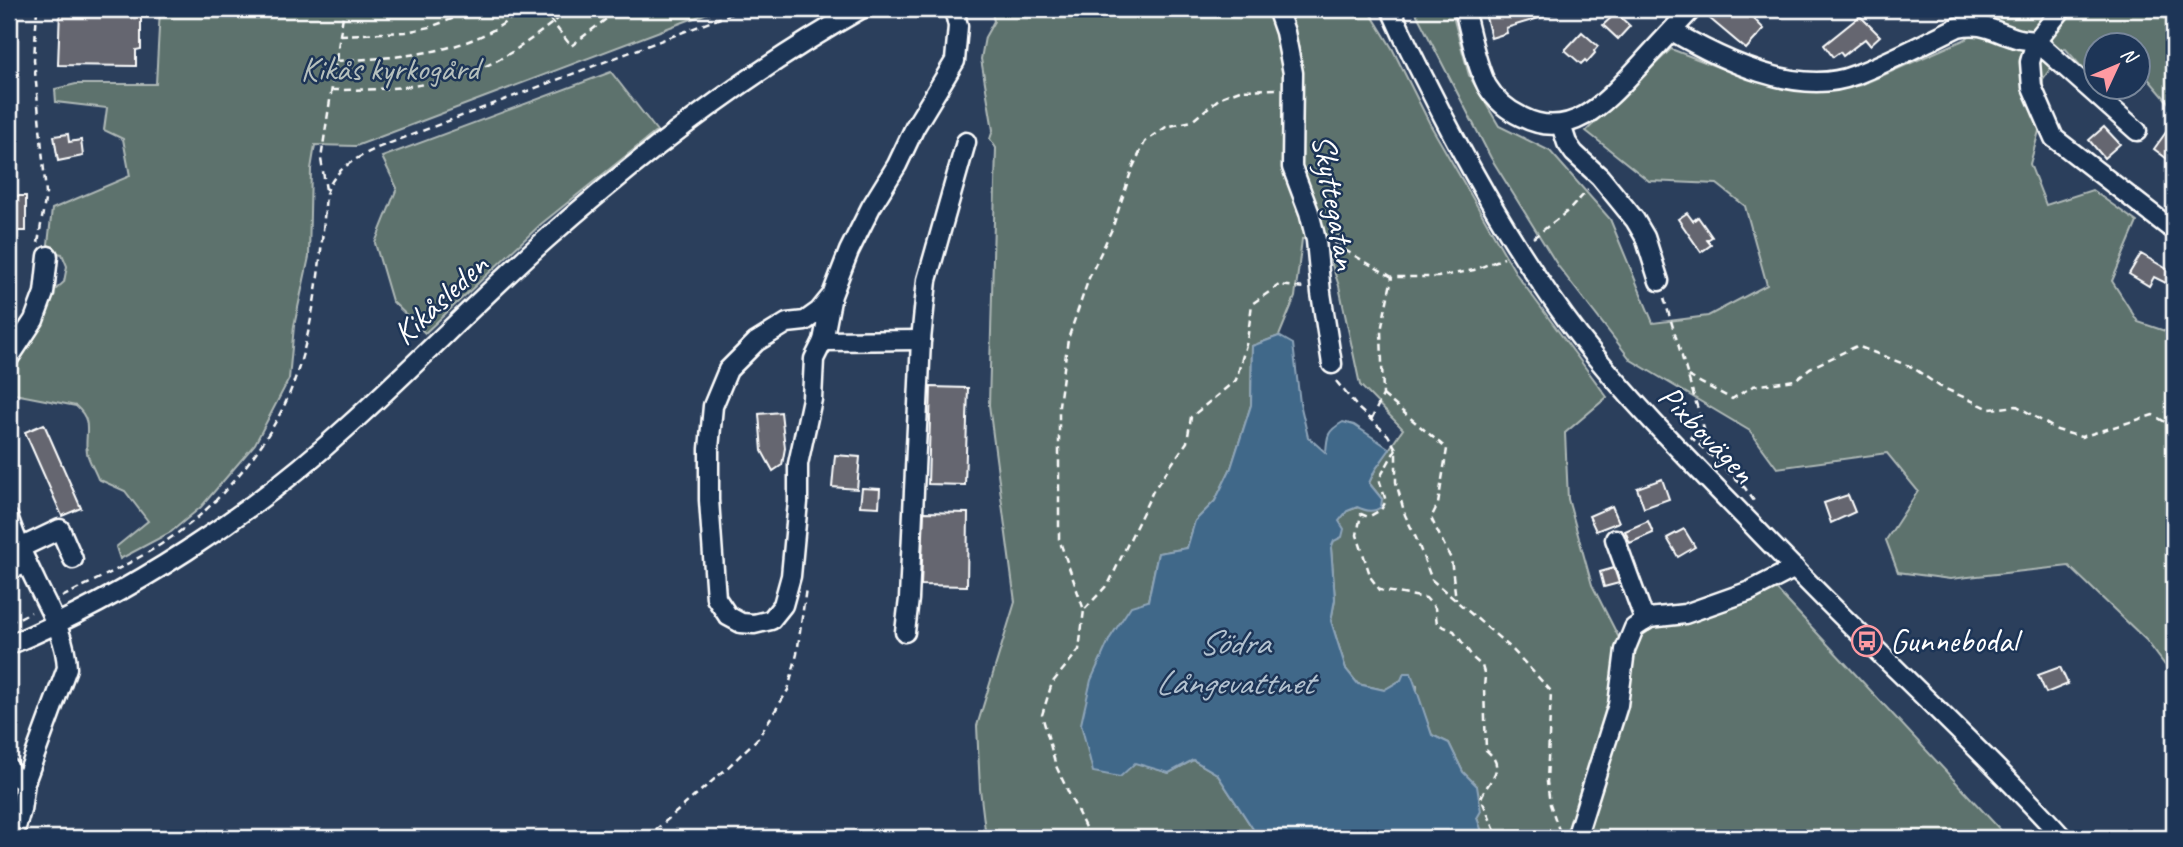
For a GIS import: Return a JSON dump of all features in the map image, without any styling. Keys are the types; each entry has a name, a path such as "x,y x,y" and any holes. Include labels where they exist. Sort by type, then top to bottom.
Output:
{"street":[{"name":"Kikåsleden","path":"9,645 56,624 166,563 283,482 345,430 545,241 673,133 784,57 861,9"},
{"path":"832,295 819,311 805,321 787,323 756,342 728,370 713,406 709,449 709,500 716,598 728,616 741,623 754,624 771,620 783,606 791,576 798,502 798,464 812,399 814,359 823,341 832,295 849,251 872,207 897,165 915,127 955,61 958,26 954,9"},
{"name":"Skyttegatan","path":"1277,9 1285,32 1293,73 1292,167 1309,212 1317,249 1332,364"},
{"name":"Pixbovägen","path":"1391,9 1403,38 1473,174 1510,238 1581,338 1640,408 2063,838"},
{"path":"1464,9 1486,84 1498,101 1509,111 1532,122 1561,125 1577,120 1602,105 1692,9"},
{"path":"2062,9 2036,41 2030,61 2032,87 2054,138 2169,227"},
{"path":"1672,31 1712,53 1746,67 1794,81 1820,82 1853,76 1958,27 1982,25 2015,38 2036,41 2137,131"},
{"path":"1561,125 1567,144 1574,153 1623,203 1644,237 1659,281"},
{"path":"905,632 909,599 921,340 927,280 966,142"},
{"path":"9,358 34,320 44,293 43,252"},
{"path":"823,341 921,340"},
{"path":"9,519 23,556 56,624 66,651 67,668 25,782 13,838"},
{"path":"9,570 23,556 60,529 73,559"},
{"path":"1615,539 1645,621"},
{"path":"1576,838 1618,705 1625,650 1634,628 1649,618 1685,614 1749,592 1795,568"},
{"path":"9,768 12,774 25,782"}],"path":[{"path":"37,9 34,60 46,194 43,252"},
{"path":"141,17 151,14 151,9"},
{"path":"326,194 321,159 344,9"},
{"path":"340,35 418,30 479,9"},
{"path":"336,61 409,55 454,46 493,29 522,9"},
{"path":"542,9 571,46 619,9"},
{"path":"332,90 439,83 502,58 571,9"},
{"path":"9,623 146,554 184,528 223,492 266,440 292,389 301,356 316,289 326,194 330,181 339,171 377,148 744,9"},
{"path":"1090,838 1056,766 1042,715 1052,683 1079,650 1084,610 1059,539 1059,405 1068,339 1089,278 1112,229 1144,142 1166,127 1192,121 1221,97 1240,90 1292,90"},
{"path":"1530,240 1569,210 1600,177"},
{"path":"1317,249 1333,244 1392,277 1438,277 1474,270 1504,258"},
{"path":"1371,420 1383,395 1381,331 1392,277"},
{"path":"1659,281 1704,429 1704,438 1699,444"},
{"path":"1084,610 1110,583 1153,491 1187,442 1191,417 1236,380 1247,341 1252,304 1279,285 1302,287 1321,293"},
{"path":"1688,376 1732,399 1753,386 1795,380 1810,368 1857,346 1912,367 1939,386 1979,405 1990,409 2017,406 2057,430 2081,437 2154,415 2174,427"},
{"path":"1332,364 1336,382 1388,435 1396,449 1396,482 1405,515 1432,580 1511,648 1551,691 1547,782 1550,804 1560,833 1566,838"},
{"path":"1383,395 1447,449 1438,504 1431,518 1451,559 1456,600"},
{"path":"1688,434 1745,488 1760,508"},
{"path":"1396,449 1379,479 1386,501 1381,510 1368,517 1361,514 1357,535 1371,578 1380,590 1426,598 1435,608 1437,624 1454,631 1474,660 1482,666 1485,676 1486,750 1497,765 1497,772 1481,798 1498,838"},
{"path":"1535,838 1545,838"}],"green space":[{"name":"Kikås kyrkogård","path":"160,9 718,9 356,146 315,145 311,169 309,257 294,326 289,379 255,444 201,507 171,532 120,559 116,547 148,521 125,491 98,479 87,453 87,423 82,412 76,406 9,393 9,371 30,341 55,290 64,282 67,266 62,254 52,252 48,244 52,209 130,176 123,139 104,130 107,108 56,102 55,89 76,84 156,84"},
{"path":"991,9 1368,9 1392,48 1431,126 1517,275 1607,397 1565,433 1568,499 1592,585 1618,636 1776,589 2008,838 1462,838 1483,837 1477,818 1477,786 1463,772 1449,743 1432,735 1417,694 1417,686 1401,680 1384,690 1358,684 1346,669 1331,621 1335,599 1331,548 1339,521 1347,511 1382,499 1369,483 1403,429 1360,385 1339,286 1328,253 1347,241 1342,235 1302,239 1295,297 1279,336 1252,346 1251,405 1231,468 1215,501 1195,521 1187,548 1158,553 1148,601 1134,762 1169,773 1193,760 1217,774 1257,838 986,838 977,726 1015,602 989,405 996,148 990,139 993,130 981,59 985,37 994,21"},
{"path":"1414,9 1451,9 1469,75 1499,126 1550,151 1610,219 1653,323 1708,316 1767,285 1745,206 1717,184 1649,181 1586,131 1671,49 1749,79 1831,91 1861,85 1966,39 1988,17 2041,17 2047,9 2174,9 2174,109 2152,83 2152,32 2082,32 2082,67 2065,48 2043,79 2042,120 2030,164 2046,205 2092,190 2137,222 2112,281 2138,322 2174,334 2174,677 2146,640 2069,566 1950,579 1898,572 1886,540 1918,491 1887,453 1777,468 1750,431 1631,360 1558,266 1491,158"},
{"path":"611,72 657,131 541,224 425,333 392,301 375,243 397,188 382,157"}],"water":[{"name":"Södra Långevattnet","path":"1279,336 1293,344 1300,403 1308,437 1326,453 1329,434 1343,422 1354,425 1390,449 1369,483 1382,499 1381,507 1369,511 1357,507 1347,511 1339,521 1344,529 1342,537 1334,541 1331,548 1335,599 1331,621 1346,669 1358,684 1384,690 1401,680 1404,673 1411,673 1432,735 1449,743 1463,772 1477,786 1481,811 1477,818 1484,837 1257,838 1217,774 1193,760 1169,773 1135,763 1120,777 1093,772 1081,724 1091,680 1110,638 1131,606 1148,601 1158,553 1187,548 1195,521 1215,501 1231,468 1251,405 1252,346"}],"building":[{"path":"60,9 141,9 141,49 136,50 136,66 58,65"},
{"path":"1499,9 1559,9 1559,12 1506,28 1507,33 1491,38 1485,13"},
{"path":"1717,9 1748,9 1764,29 1746,49 1709,18"},
{"path":"1616,13 1630,26 1618,39 1603,25"},
{"path":"1860,16 1880,36 1870,45 1865,39 1843,56 1840,52 1833,57 1824,45"},
{"path":"1582,32 1598,46 1587,62 1585,60 1581,64 1565,50"},
{"path":"2174,121 2174,164 2154,149"},
{"path":"2104,127 2120,144 2104,158 2089,140"},
{"path":"68,134 69,142 81,140 83,156 58,161 54,136"},
{"path":"9,196 26,196 26,231 9,231"},
{"path":"1687,213 1693,221 1698,217 1712,237 1707,240 1711,245 1701,252 1678,219"},
{"path":"2141,254 2174,273 2174,287 2154,277 2149,286 2129,274"},
{"path":"931,387 968,388 965,485 928,484"},
{"path":"781,412 785,448 782,465 773,471 762,451 759,414"},
{"path":"44,424 81,508 62,516 25,432"},
{"path":"835,455 860,457 857,489 832,487"},
{"path":"1662,479 1669,499 1644,508 1637,488"},
{"path":"862,488 880,489 879,507 860,506"},
{"path":"1848,495 1855,512 1831,523 1824,503"},
{"path":"1612,506 1619,522 1596,531 1589,516"},
{"path":"924,512 968,513 967,586 921,585"},
{"path":"1648,521 1653,533 1630,543 1625,531"},
{"path":"1684,529 1695,547 1678,557 1667,538"},
{"path":"1614,568 1619,583 1604,587 1600,572"},
{"path":"2060,667 2068,684 2046,693 2038,675"}],"place":[{"name":"Gunnebodal","path":"1867,641"}]}
